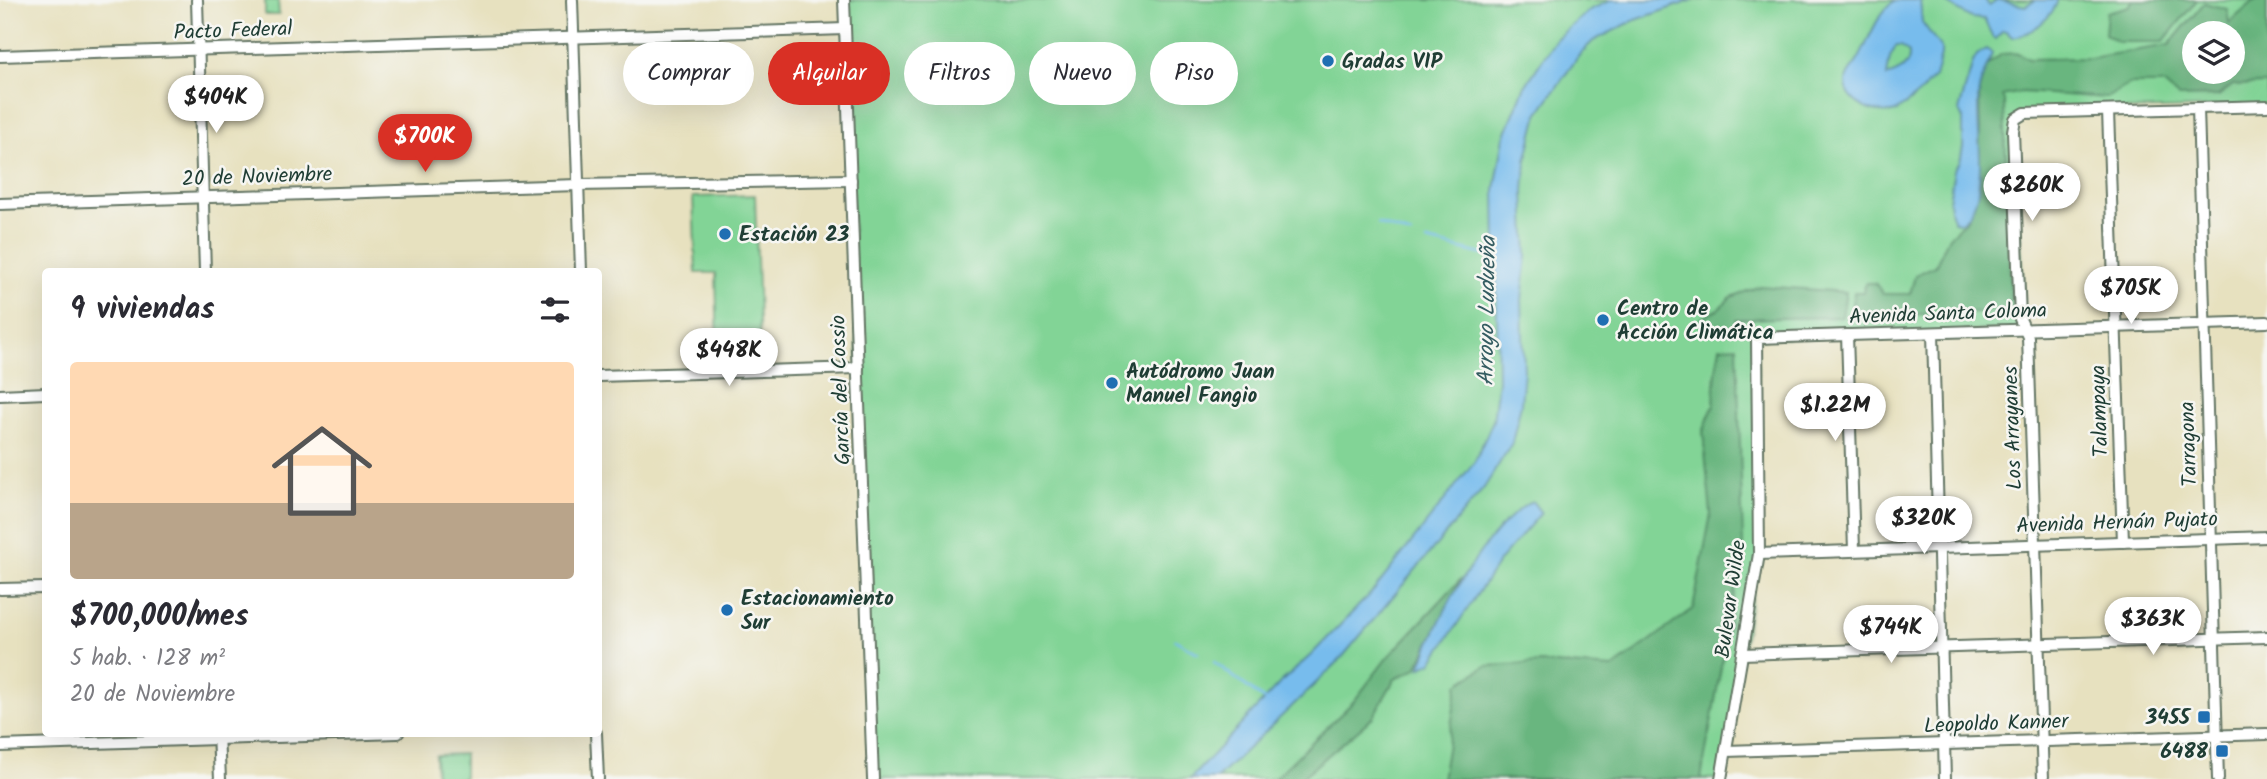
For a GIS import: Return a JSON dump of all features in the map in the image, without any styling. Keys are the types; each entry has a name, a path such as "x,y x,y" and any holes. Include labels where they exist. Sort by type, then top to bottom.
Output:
{"street":[{"path":"197,0 205,268"},
{"path":"572,0 581,268"},
{"name":"García del Cossio","path":"844,0 873,779"},
{"name":"Pacto Federal","path":"0,56 845,29"},
{"path":"2108,111 2267,106"},
{"name":"Tarragona","path":"2198,108 2218,779"},
{"name":"Los Arrayanes","path":"2043,779 2028,337 2020,320 2013,131 2015,119 2025,113 2108,111"},
{"name":"Talampaya","path":"2108,111 2123,541"},
{"name":"20 de Noviembre","path":"0,204 578,185 851,180"},
{"name":"Avenida Santa Coloma","path":"1757,338 2267,322"},
{"path":"1933,333 1945,779"},
{"path":"1847,335 1854,550"},
{"name":"Bulevar Wilde","path":"1721,779 1759,554 1757,338"},
{"path":"602,376 858,368"},
{"path":"0,395 42,393"},
{"name":"Avenida Hernán Pujato","path":"1759,554 2267,537"},
{"path":"0,589 42,588"},
{"path":"1742,654 2267,637"},
{"name":"Leopoldo Kanner","path":"1726,751 2267,733"},
{"path":"0,746 196,737"},
{"path":"218,737 220,779"},
{"path":"596,737 598,779"}],"green space":[{"path":"265,0 278,0 279,15 265,15"},
{"path":"844,0 2267,0 2267,106 2025,113 2015,119 2025,329 1757,339 1759,554 1721,779 873,779 848,105 890,105 890,42 846,42"},
{"path":"2133,0 2197,0 2163,42 2118,42 2105,34 2107,12 2129,6"},
{"path":"2255,0 2267,0 2267,84 2233,85 2218,96 2178,97 2163,84 2130,84 2106,98 2022,92 2002,96 2011,312 1852,316 1854,292 1863,292 1866,283 1875,283 1883,294 1910,294 1915,275 1935,266 1949,237 1967,219 1976,198 1980,130 1979,90 1986,66 2002,54 2018,53 2028,59 2090,58 2169,45 2182,29 2182,84 2245,84 2245,21 2231,21"},
{"path":"2204,3 2227,9 2229,21 2189,21"},
{"path":"755,195 760,351 718,353 716,273 696,273 693,197"},
{"path":"1760,286 1846,292 1842,317 1736,319 1736,328 1700,326 1700,319 1717,310 1731,297"},
{"path":"1737,346 1743,544 1701,779 1442,779 1458,684 1486,666 1541,663 1613,668 1693,609 1711,514 1703,432 1714,404 1720,347"},
{"path":"1461,579 1417,668 1395,679 1372,718 1300,779 1274,779 1354,701 1387,658"},
{"path":"464,754 464,779 436,779 435,755"}],"water":[{"name":"Arroyo Ludueña","path":"1612,0 1693,0 1633,21 1593,41 1580,54 1538,114 1526,161 1524,192 1527,256 1522,300 1524,371 1521,404 1512,443 1484,488 1339,661 1216,779 1190,779 1280,683 1374,590 1475,461 1493,421 1498,381 1495,189 1504,137 1524,88 1556,39 1591,9"},
{"path":"1895,0 1920,0 1922,22 1941,48 1941,55 1935,77 1918,95 1897,111 1881,112 1865,108 1855,101 1848,91 1846,79 1888,6","holes":["1896,46 1901,46 1909,53 1908,62 1899,71 1887,76 1890,57"]},
{"path":"1942,0 1985,0 1989,6 1998,0 2025,6 2036,0 2058,0 2046,19 2033,29 2012,37 2002,31 1996,39 1984,19 1971,18"},
{"path":"1986,49 1992,53 1979,90 1980,179 1977,197 1971,211 1961,222 1954,221 1949,201 1954,170 1960,162 1963,147 1963,119 1959,110 1973,62 1977,55"},
{"path":"1532,501 1541,513 1500,560 1432,662 1420,668 1438,624 1464,576 1496,532"}],"waterway":[{"path":"1378,224 1411,235"},
{"path":"1427,241 1498,258"},
{"path":"1175,640 1198,653"},
{"path":"1214,662 1267,702"}],"place":[{"name":"Gradas VIP","path":"1328,61"},
{"name":"Estación 23","path":"725,234"},
{"name":"Centro de Acción Climática","path":"1603,320"},
{"name":"Autódromo Juan Manuel Fangio","path":"1112,383"},
{"name":"Estacionamiento Sur","path":"727,610"},
{"name":"3455","path":"2204,717"},
{"name":"6488","path":"2222,751"}]}
